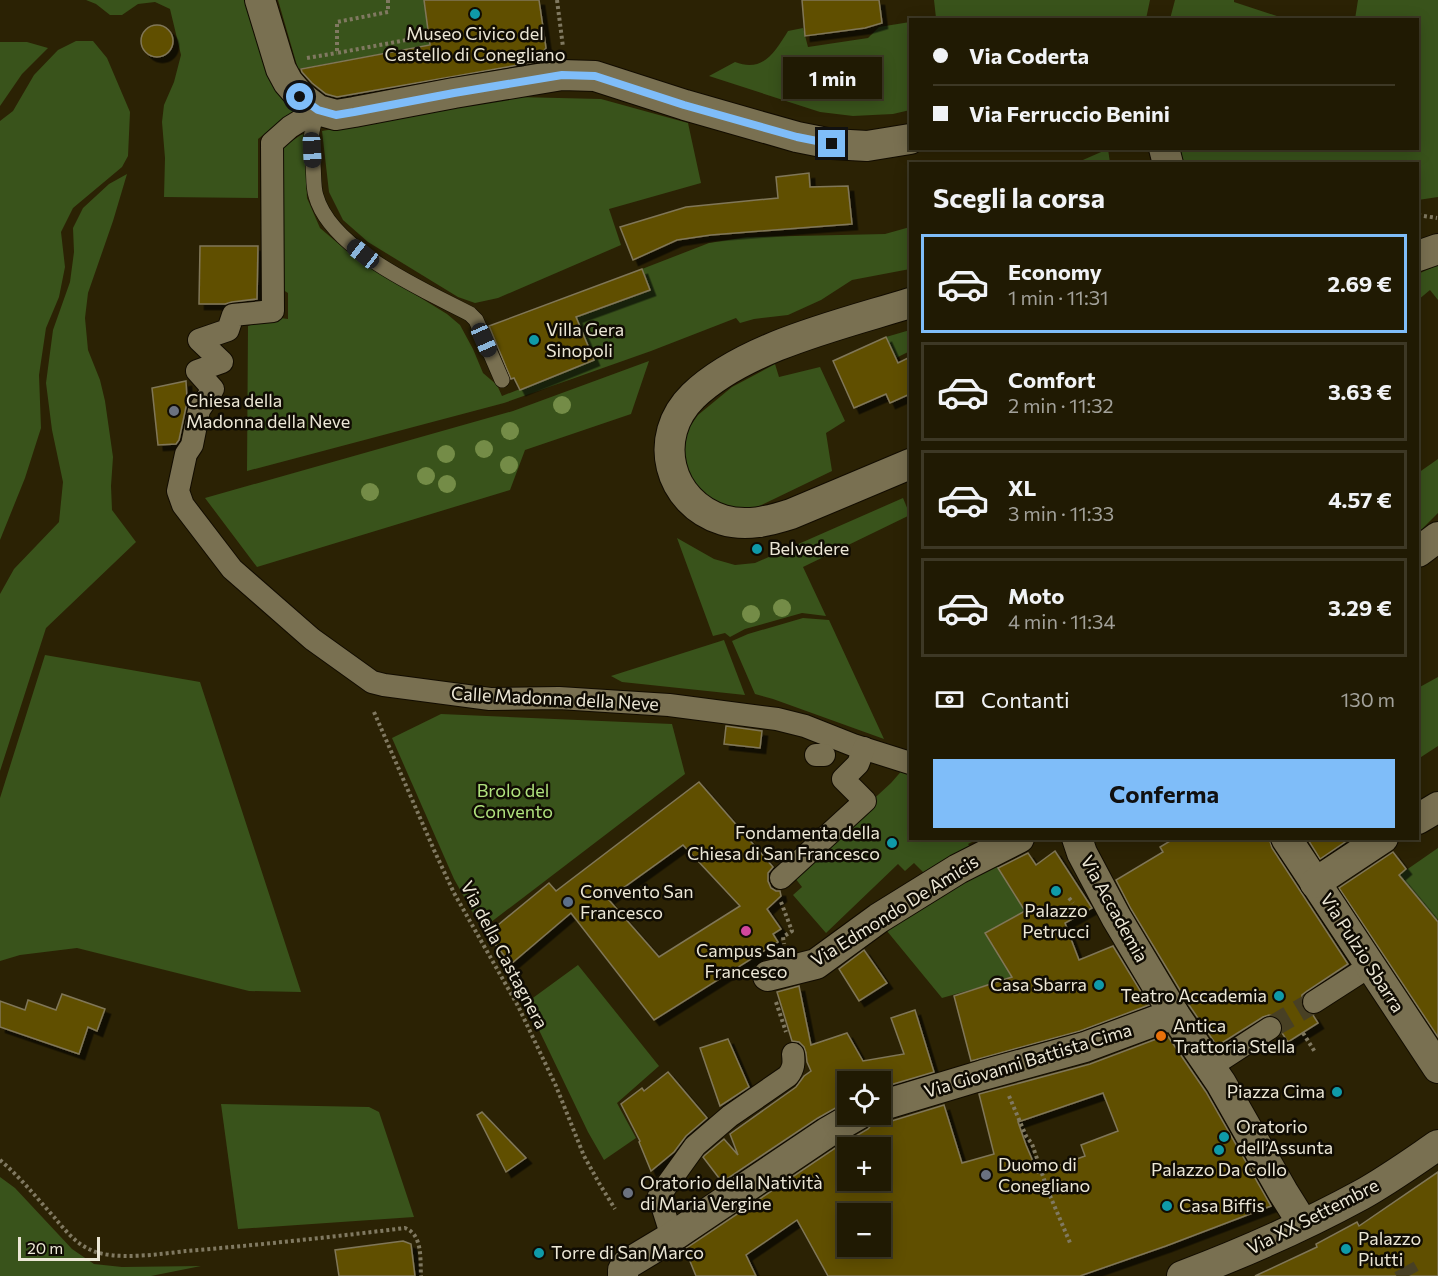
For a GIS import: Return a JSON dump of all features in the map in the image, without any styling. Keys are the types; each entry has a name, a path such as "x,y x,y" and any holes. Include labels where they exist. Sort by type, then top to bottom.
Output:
{"street":[{"path":"260,0 281,69 288,82 300,97 318,110 336,115 562,75 595,76 684,105 797,137 832,144 867,146 909,139"},
{"name":"Calle Madonna della Neve","path":"318,110 290,127 272,143 273,311 233,315 228,330 199,340 222,362 197,371 213,389 199,410 192,445 186,454 178,491 183,505 232,569 312,639 372,682 490,699 559,698 669,705 777,719 805,726 856,760 909,763"},
{"path":"1419,256 1438,249"},
{"path":"909,303 800,338 734,367 693,396 682,409 669,438 671,467 683,492 693,504 707,514 743,523 753,523 791,514 909,464"},
{"path":"1419,551 1438,537"},
{"path":"780,888 865,801 843,779 856,760"},
{"path":"1419,818 1438,807"},
{"name":"Via Edmondo De Amicis","path":"768,976 816,964 879,918 948,875 1015,840"},
{"name":"Via Accademia","path":"1078,840 1082,853 1116,917 1174,1014 1219,1080 1303,1224"},
{"name":"Via Pulzio Sbarra","path":"1287,840 1438,1068"},
{"path":"1315,883 1380,840"},
{"path":"1314,1002 1370,966"},
{"name":"Via Giovanni Battista Cima","path":"891,1103 1084,1047 1174,1014"},
{"path":"1210,1067 1270,1028"},
{"path":"672,1237 659,1196 695,1146 730,1116 788,1076 793,1070 793,1054"},
{"path":"623,1276 623,1270 627,1264 672,1237 840,1125"},
{"name":"Via XX Settembre","path":"1182,1276 1227,1259 1303,1224 1385,1180 1438,1145"}],"lane":[{"path":"318,110 312,133 313,167 316,196 326,216 345,240 363,254 394,274 470,314 476,320 502,380"}],"path":[{"path":"337,52 337,22 388,12 387,0"},
{"path":"557,0 563,50"},
{"path":"307,58 417,38"},
{"path":"1419,215 1433,218"},
{"name":"Via della Castagnera","path":"374,712 454,893 518,1006 556,1086 584,1156 615,1209"},
{"path":"780,888 792,931 783,937"},
{"path":"1069,898 1073,903"},
{"path":"768,976 793,1054"},
{"path":"1303,1033 1315,1052"},
{"path":"1007,1092 1026,1136 1032,1144 1048,1191 1071,1245"},
{"path":"0,1160 14,1172 67,1232 89,1250 103,1255 242,1247 405,1228 416,1235 418,1241 421,1276"}],"green space":[{"path":"86,0 252,0 299,107 258,139 258,198 164,197 165,158 162,122 164,105 174,82 181,55 170,9 155,2 138,4 122,15 110,15 96,4"},
{"path":"278,0 424,0 430,45 298,69"},
{"path":"934,0 1150,0 1146,18 936,18"},
{"path":"1175,0 1234,0 1234,2 1283,18 1170,18"},
{"path":"1358,0 1438,0 1438,197 1419,200 1419,162 1180,162 1177,150 1419,150 1419,18 1355,18"},
{"path":"909,22 909,110 893,114 853,116 820,112 709,76 735,62 745,65 761,63 773,53 788,31 803,28 808,47 868,38 879,27"},
{"path":"76,41 93,41 107,58 130,112 128,156 122,167 73,208 61,232 65,267 59,297 46,328 39,375 41,428 25,478 0,540 0,121 13,111 34,75 58,50"},
{"path":"0,42 27,42 48,48 22,74 0,106"},
{"path":"516,97 601,99 688,123 701,183 609,209 621,245 498,298 475,303 458,297 368,242 343,220 329,192 322,131"},
{"path":"304,134 307,198 320,228 354,257 447,314 460,325 483,373 497,385 502,396 593,360 576,317 650,290 642,269 709,243 747,237 885,234 909,227 909,269 852,280 821,300 788,315 740,323 736,318 504,403 247,471 248,326 273,317 288,319 288,293 280,288 281,148"},
{"path":"1106,150 1108,150 1110,162 1078,162"},
{"path":"127,174 88,293 85,318 88,350 100,380 105,401 113,457 112,510 136,542 46,628 0,771 0,594 14,569 59,522 63,482 52,430 46,383 53,330 70,282 74,252 73,228 83,208 109,184"},
{"path":"1438,265 1438,300 1430,290 1419,299 1419,274"},
{"path":"909,330 909,354 908,352 896,358 886,337"},
{"path":"649,361 631,414 525,450 510,490 257,567 205,498 513,411"},
{"path":"775,364 779,377 820,367 845,421 826,433 832,471 755,508 736,509 706,497 689,476 682,452 682,438 698,415 732,387"},
{"path":"1438,459 1438,513 1419,532 1419,472"},
{"path":"903,498 909,513 909,515 803,567 826,616 802,613 745,629 730,637 725,633 713,636 677,538 714,559 735,565 755,563"},
{"path":"803,618 829,620 884,739 755,694 732,641"},
{"path":"724,640 745,695 622,682 611,676"},
{"path":"45,655 200,682 301,992 249,991 77,948 20,955 0,961 0,798"},
{"path":"1438,677 1438,746 1419,758 1419,687"},
{"name":"Brolo del Convento","path":"441,714 672,724 685,774 482,929 454,879 392,738"},
{"path":"905,767 909,769 909,840 976,840 968,844 974,851 927,876 914,863 905,871 898,864 826,933 793,895 802,887 792,874 891,783"},
{"path":"1438,848 1437,920 1429,911 1420,917 1405,897 1412,890 1399,875"},
{"path":"997,865 1025,911 985,933 1014,980 1005,980 942,998 882,925"},
{"path":"578,965 659,1066 617,1103 636,1138 604,1160 588,1132 526,1003"},
{"path":"221,1104 369,1107 379,1112 414,1217 238,1229"},
{"path":"0,1177 15,1188 72,1249 94,1264 122,1267 201,1266 151,1276 0,1276"}],"building":[{"path":"424,0 539,0 546,48 535,62 337,97 326,94 302,72 301,69 430,45"},
{"path":"802,0 879,0 882,23 865,28 805,36"},
{"path":"157,25 168,30 173,41 168,52 157,57 146,52 141,41 146,30"},
{"path":"809,173 810,187 848,186 852,224 711,235 677,240 633,260 620,227 686,207 778,198 776,177"},
{"path":"200,246 258,246 257,299 225,304 199,304"},
{"name":"Villa Gera Sinopoli","path":"642,269 650,290 576,317 594,360 520,390 514,378 511,379 489,326"},
{"path":"886,337 898,363 909,358 909,394 890,403 886,394 854,408 833,361"},
{"name":"Chiesa della Madonna della Neve","path":"186,381 187,399 190,399 179,440 176,444 158,445 152,388"},
{"path":"726,726 762,731 760,748 724,744"},
{"name":"Convento San Francesco","path":"699,782 773,867 768,873 768,881 771,888 780,891 781,896 767,909 781,929 773,934 778,942 654,1020 571,913 511,964 487,934 549,883 556,891","holes":["683,845 740,906 659,957 608,899"]},
{"path":"1172,840 1270,840 1272,848 1348,964 1302,995 1302,1009 1307,1014 1313,1015 1318,1023 1288,1042 1282,1033 1281,1020 1269,1015 1217,1046 1189,1005 1116,880 1163,852 1160,847"},
{"path":"1308,840 1348,840 1320,859"},
{"path":"1055,851 1092,908 1065,923 1079,960 1113,946 1149,1005 1080,1031 971,1061 954,996 1012,977 985,933 1025,911 998,868 1028,853 1036,865"},
{"path":"1393,852 1406,869 1399,875 1438,922 1438,1037 1339,888"},
{"path":"864,950 887,983 859,1001 839,969"},
{"path":"799,986 811,1045 847,1033 863,1061 904,1054 891,1018 915,1010 934,1072 891,1085 891,1071 837,1071 837,1107 722,1182 703,1157 724,1139 738,1155 730,1134 796,1087 811,1071 804,1047 799,1042 792,1041 777,992"},
{"path":"62,994 105,1009 97,1031 88,1027 79,1054 0,1027 0,1001 25,1010 28,1000 56,1010"},
{"path":"1167,1035 1206,1092 1271,1206 1080,1276 828,1276 797,1220 746,1255 756,1276 696,1276 685,1249 837,1147 837,1191 891,1191 891,1137 854,1137 871,1125 891,1125 891,1121 944,1105 962,1163 994,1154 979,1094 1090,1064","holes":["1103,1093 1118,1131 1081,1145 1085,1156 1038,1173 1018,1122"]},
{"path":"728,1039 749,1087 720,1106 700,1048"},
{"path":"668,1072 707,1118 686,1136 674,1152 651,1171 640,1141 621,1104 642,1088 644,1091"},
{"path":"482,1112 526,1158 506,1172 477,1115"},
{"path":"1438,1172 1438,1276 1255,1276 1317,1247 1316,1244 1357,1222 1359,1226"},
{"path":"403,1241 411,1244 415,1276 339,1276 335,1250"}],"tunnel":[{"path":"1270,1028 1314,1002"},
{"path":"1404,1267 1409,1276"}],"place":[{"name":"Museo Civico del Castello di Conegliano","path":"475,14"},
{"name":"Villa Gera Sinopoli","path":"534,340"},
{"name":"Chiesa della Madonna della Neve","path":"174,411"},
{"name":"Belvedere","path":"757,549"},
{"name":"Fondamenta della Chiesa di San Francesco","path":"892,843"},
{"name":"Palazzo Petrucci","path":"1056,891"},
{"name":"Convento San Francesco","path":"568,902"},
{"name":"Campus San Francesco","path":"746,931"},
{"name":"Casa Sbarra","path":"1099,985"},
{"name":"Teatro Accademia","path":"1279,996"},
{"name":"Antica Trattoria Stella","path":"1161,1036"},
{"name":"Piazza Cima","path":"1337,1092"},
{"name":"Oratorio dell’Assunta","path":"1224,1137"},
{"name":"Palazzo Da Collo","path":"1219,1150"},
{"name":"Duomo di Conegliano","path":"986,1175"},
{"name":"Oratorio della Natività di Maria Vergine","path":"628,1193"},
{"name":"Casa Biffis","path":"1167,1206"},
{"name":"Palazzo Piutti","path":"1346,1249"},
{"name":"Torre di San Marco","path":"539,1253"}],"route":[{"path":"300,97 318,110 336,115 562,75 595,76 684,105 797,137 832,144"}]}
